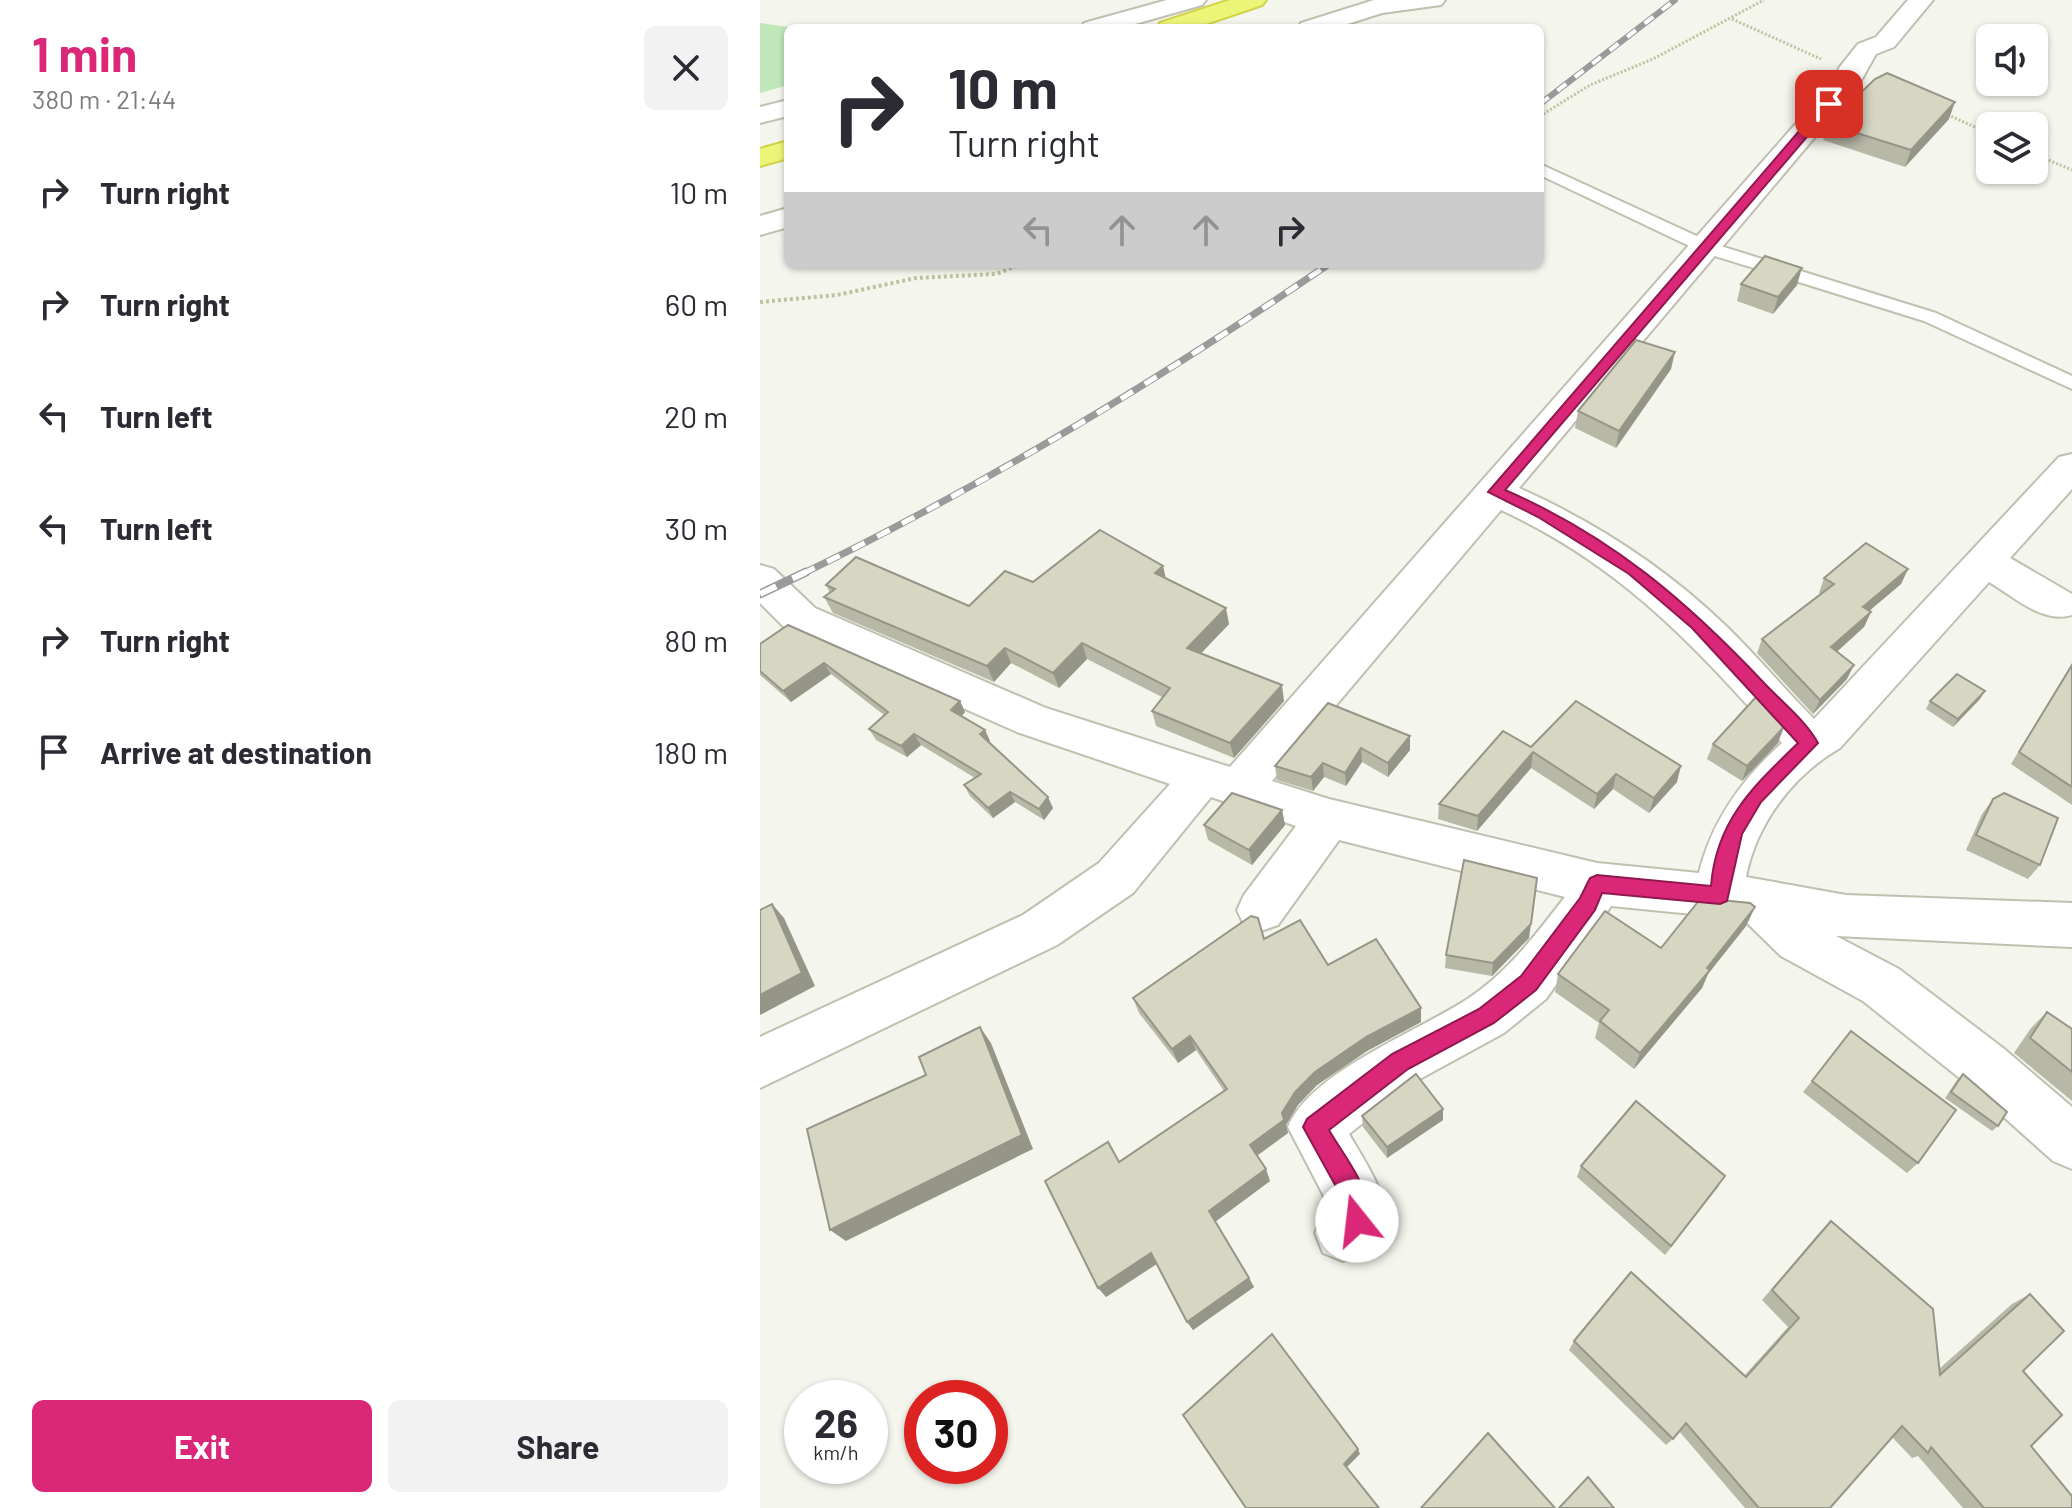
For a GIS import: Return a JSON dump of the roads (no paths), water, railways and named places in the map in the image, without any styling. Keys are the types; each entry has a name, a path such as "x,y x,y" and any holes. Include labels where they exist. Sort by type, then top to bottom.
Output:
{"highway":[{"path":"1181,24 1254,0"},
{"path":"760,158 784,150"}],"street":[{"path":"1107,24 1194,0"},
{"path":"760,1063 1040,930 1116,878 1177,809 1222,780 1495,492 1708,248 1851,75 1852,68 1867,49 1885,42 1921,0"},
{"path":"1323,24 1379,6 1428,2"},
{"path":"1397,24 1428,2"},
{"path":"760,115 784,109"},
{"path":"760,226 784,218"},
{"path":"2072,466 1825,736 1809,743 1754,797 1733,832 1722,867 1737,897 1798,940 1892,994 1985,1066 2072,1142"},
{"path":"1495,492 1544,513 1635,570 1698,624 1809,743"},
{"path":"1985,561 2058,605"},
{"path":"760,579 801,619 1032,720 1222,780 1329,818 1597,884 1737,897 1846,916 2072,925"},
{"path":"1261,910 1329,818"},
{"path":"1343,1233 1357,1221 1356,1199 1315,1127 1400,1062 1486,1016 1528,983 1588,904 1597,884"}],"lane":[{"path":"1544,171 1708,248 1930,317 2072,383"}],"railway":[{"path":"1544,101 1675,0"},
{"path":"802,574 938,504 1071,429 1323,268"},
{"path":"760,594 806,572"}]}
